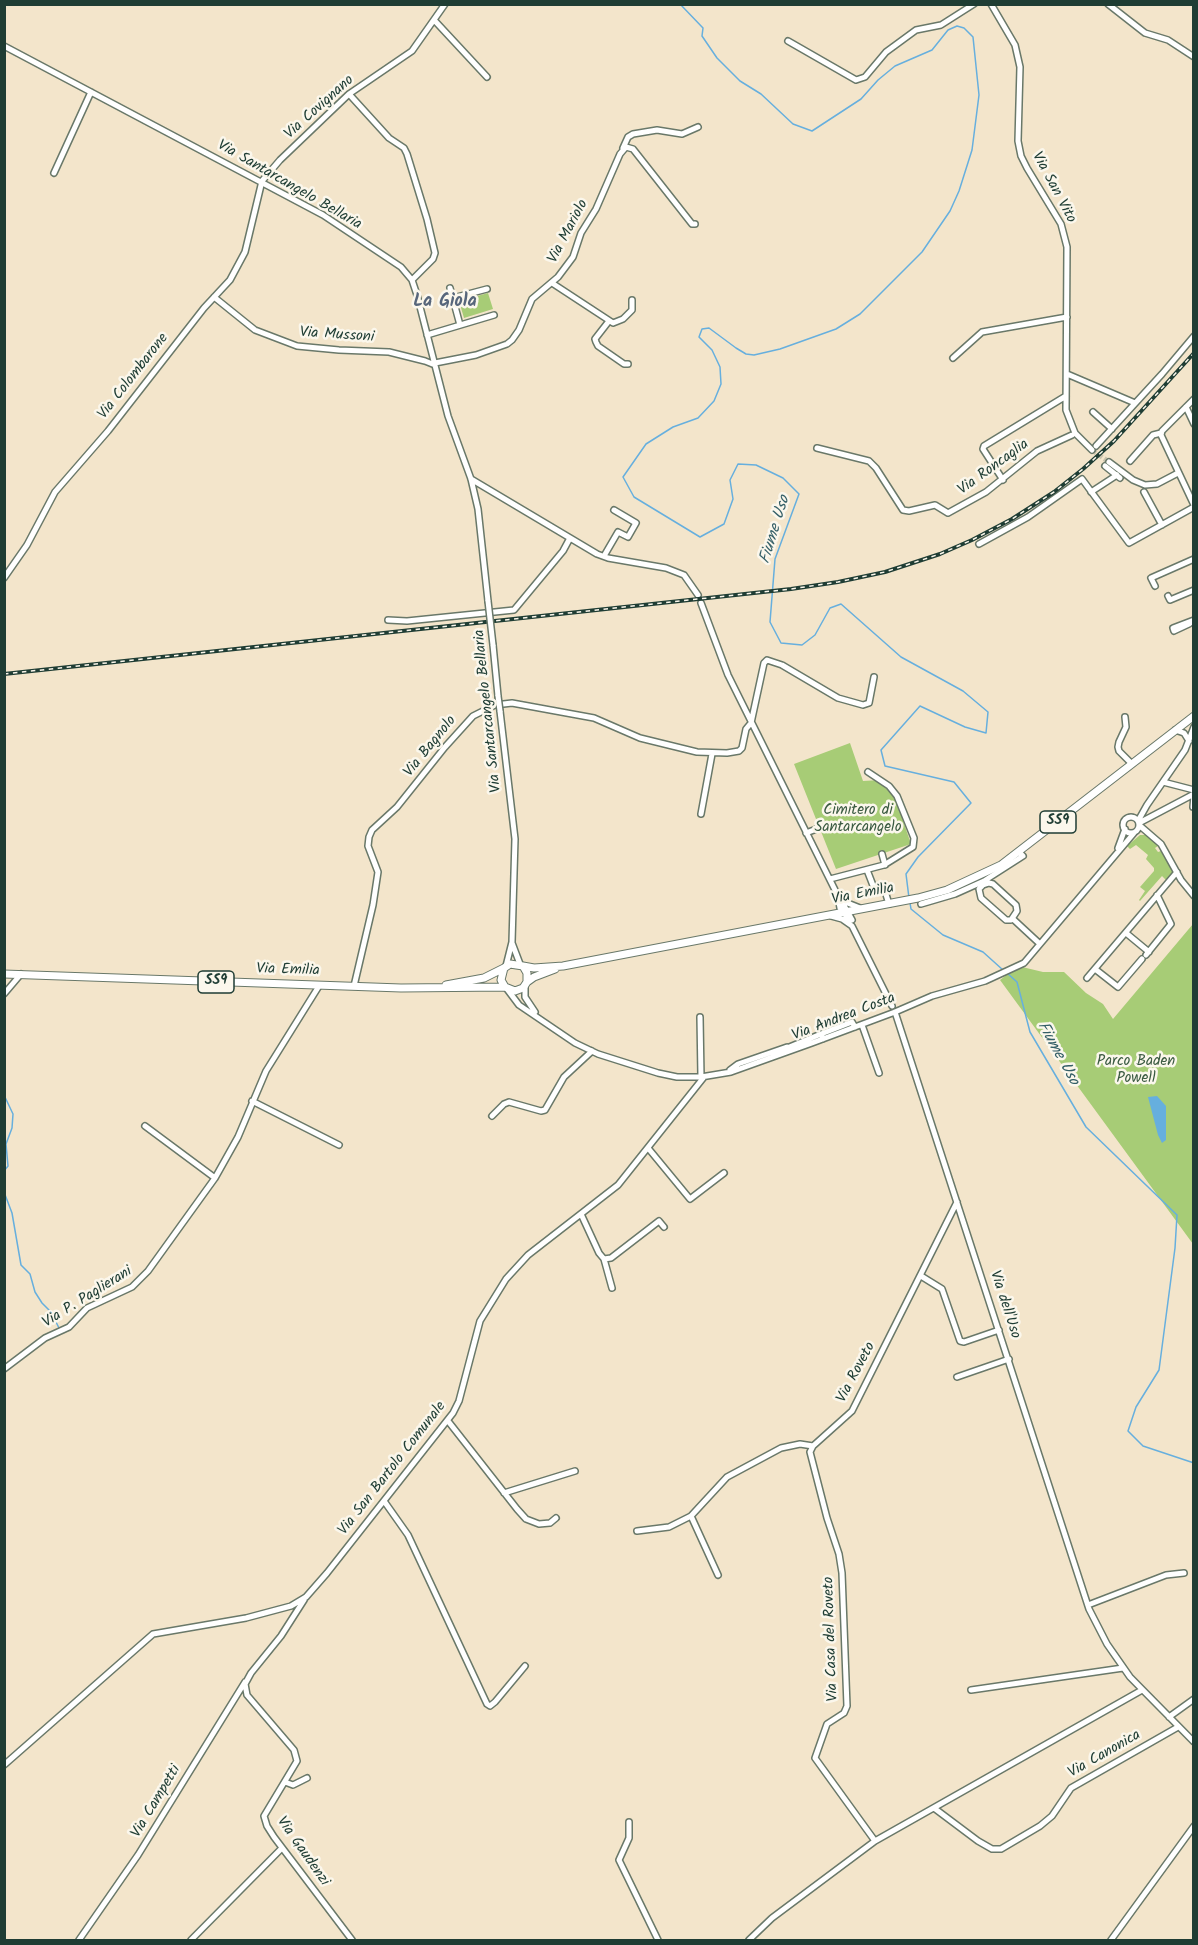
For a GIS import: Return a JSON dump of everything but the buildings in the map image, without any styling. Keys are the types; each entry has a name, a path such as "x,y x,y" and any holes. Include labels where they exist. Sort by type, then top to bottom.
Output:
{"main road":[{"name":"Via Emilia","path":"428,988 483,978 515,963 534,968 563,966 929,895 984,874 1019,852 1194,715"},
{"path":"521,965 527,973 526,983"},
{"name":"Via Emilia","path":"4,974 319,986 519,990 534,977 563,966"},
{"path":"505,967 501,980 506,988"}],"street":[{"name":"Via Covignano","path":"262,181 280,160 349,94 412,51 445,4"},
{"path":"788,41 856,80 865,77 886,52 916,30 941,24 974,4"},
{"name":"Via San Vito","path":"991,4 1015,45 1020,67 1018,141 1021,156 1055,213 1064,233 1068,260 1066,410 1073,430 1094,448 1112,429"},
{"path":"1108,4 1145,33 1168,40 1194,57"},
{"path":"435,21 488,77"},
{"name":"Via Santarcangelo Bellaria","path":"4,46 262,181 322,215 401,267 412,280 448,416 471,479 478,509 515,839 512,942 505,967"},
{"path":"54,173 92,92"},
{"path":"349,94 389,138 404,148 407,154 435,253 412,280"},
{"path":"695,224 692,224 633,149 623,148 628,137 633,134 657,130 682,135 698,127"},
{"name":"Via Mariolo","path":"435,364 476,355 507,344 519,330 537,292 552,282 573,257 581,233 596,209 623,148"},
{"name":"Via Colombarone","path":"4,578 27,545 55,492 108,431 230,280 246,252 262,181"},
{"path":"552,282 609,321 617,323 632,310 632,300"},
{"path":"450,288 460,325"},
{"path":"453,298 487,289"},
{"name":"Via Mussoni","path":"214,297 255,330 297,346 389,352 435,364"},
{"path":"428,335 494,315"},
{"path":"953,358 982,332 1067,317"},
{"path":"609,321 595,339 596,342 598,346 624,364 628,364"},
{"path":"1093,412 1112,429 1194,336"},
{"path":"1067,374 1135,403"},
{"path":"1003,480 983,449 984,446 1066,396"},
{"path":"1130,461 1153,435 1161,433 1194,399"},
{"path":"1186,407 1194,424"},
{"path":"979,544 1028,517 1082,479 1127,543 1131,543 1194,506 1161,433"},
{"name":"Via Roncaglia","path":"816,448 869,461 905,511 935,505 948,513 1003,480 1037,451 1072,435"},
{"path":"1091,492 1119,476 1107,464 1139,483 1151,485 1179,475"},
{"path":"471,479 604,556 675,571 684,575 698,595"},
{"path":"1144,492 1162,525"},
{"path":"604,556 618,532 628,537 636,523 614,510"},
{"path":"388,620 407,621 514,610 563,551 570,538"},
{"path":"1155,586 1151,578 1194,559"},
{"path":"1181,596 1194,590"},
{"path":"701,603 728,675 806,833 833,879 840,908 846,912 892,1006"},
{"path":"751,723 764,663 768,660 782,665 838,698 868,705 874,677"},
{"name":"Via Bagnolo","path":"354,986 373,905 378,872 368,846 372,830 397,807 473,716 495,705 512,703 594,718 640,738 712,754 735,752 741,749 746,729 751,723"},
{"path":"1125,717 1126,727 1118,747 1131,763"},
{"path":"1147,831 1129,832 1125,829 1125,820 1147,804 1189,741 1194,727"},
{"path":"1175,730 1184,734 1189,741"},
{"path":"701,814 712,754"},
{"path":"833,879 884,865 913,847 914,838 894,792 868,772"},
{"path":"1163,782 1194,793"},
{"path":"1139,823 1194,793"},
{"path":"1193,808 1194,793"},
{"path":"1184,800 1193,808"},
{"path":"1135,832 1147,804"},
{"path":"1132,817 1161,844 1181,880 1194,896"},
{"path":"806,833 819,828"},
{"name":"Via Andrea Costa","path":"1117,851 1125,829"},
{"name":"Via Andrea Costa","path":"506,988 519,1005 575,1043 592,1051 658,1074 703,1077 727,1073 822,1037 862,1025 932,996 986,981 1022,964 1135,832"},
{"path":"921,903 955,894 984,881 1023,856 1019,852"},
{"path":"882,854 884,865"},
{"path":"867,870 874,888 884,885 891,903"},
{"path":"1087,978 1177,872"},
{"path":"1166,885 1177,879 1181,880"},
{"path":"993,884 1016,905 1017,911 1013,919 1006,920 982,899 979,892 983,885 993,884"},
{"path":"1095,969 1118,987 1146,955 1171,924 1157,895"},
{"path":"839,898 864,909"},
{"path":"826,916 836,908 839,898"},
{"path":"851,924 856,914 864,909"},
{"path":"826,916 842,919 851,924"},
{"path":"1013,919 1040,944"},
{"path":"1126,933 1146,955"},
{"name":"Via Santarcangelo Bellaria","path":"512,942 521,965"},
{"path":"4,994 21,974"},
{"name":"Via Andrea Costa","path":"526,983 525,997 538,1016"},
{"name":"Via P. Paglierani","path":"4,1369 45,1338 69,1327 87,1308 137,1283 148,1271 215,1178 238,1137 266,1071 319,986"},
{"name":"Via dell'Uso","path":"895,1012 1088,1605 1107,1644 1123,1668 1194,1742"},
{"path":"700,1017 703,1077"},
{"path":"862,1025 879,1073"},
{"path":"492,1116 509,1102 541,1111 545,1110 564,1077 592,1051"},
{"name":"Via San Bartolo Comunale","path":"4,1765 153,1634 246,1618 291,1606 306,1597 447,1421 459,1401 480,1321 506,1279 528,1255 618,1185 703,1077"},
{"path":"252,1101 339,1145"},
{"path":"146,1126 215,1178"},
{"path":"648,1148 690,1199 724,1173"},
{"name":"Via Roveto","path":"813,1446 852,1412 958,1202"},
{"path":"581,1214 604,1259 612,1288"},
{"path":"604,1259 611,1258 659,1221 664,1227"},
{"path":"921,1276 942,1289 960,1341 964,1342 999,1330"},
{"path":"957,1377 1009,1359"},
{"path":"447,1421 526,1519 539,1524 550,1523 555,1518"},
{"path":"637,1531 669,1527 691,1516 727,1477 782,1448 800,1444 813,1446"},
{"name":"Via Casa del Roveto","path":"813,1446 810,1452 843,1573 847,1706 844,1713 827,1724 815,1758 875,1841"},
{"path":"504,1493 575,1471"},
{"path":"384,1501 408,1535 484,1700 490,1706 525,1666"},
{"path":"691,1516 718,1575"},
{"path":"1088,1605 1166,1575 1184,1573"},
{"path":"251,1673 281,1636 306,1597"},
{"path":"971,1690 1123,1668"},
{"name":"Via Gaudenzi","path":"251,1673 245,1684 247,1695 294,1750 297,1761 264,1816 267,1826 352,1941"},
{"name":"Via Campetti","path":"80,1941 138,1856 239,1689 251,1673"},
{"path":"749,1941 772,1918 875,1841 1143,1690"},
{"path":"1168,1717 1194,1699"},
{"name":"Via Canonica","path":"934,1808 992,1849 1001,1849 1040,1826 1052,1816 1071,1788 1178,1727"},
{"path":"285,1782 292,1785 307,1778"},
{"path":"628,1822 628,1838 619,1860 658,1941"},
{"path":"1111,1941 1194,1826"},
{"path":"191,1941 282,1848"}],"green space":[{"path":"488,293 493,309 464,318 459,301"},
{"name":"Cimitero di Santarcangelo","path":"850,743 863,781 880,780 893,791 911,844 836,869 794,764"},
{"path":"1140,835 1146,835 1155,842 1158,846 1155,848 1158,852 1161,851 1173,871 1167,881 1162,876 1140,901 1145,891 1140,887 1154,868 1146,859 1148,855 1136,845 1130,849 1127,846"},
{"name":"Parco Baden Powell","path":"1193,924 1193,1244 1000,980 1018,966 1043,972 1064,972 1086,993 1103,1004 1113,1019"}],"water":[{"path":"1157,1096 1166,1106 1166,1140 1162,1143 1148,1097"}],"waterway":[{"name":"Fiume Uso","path":"680,4 703,28 702,36 717,58 740,81 761,94 793,124 812,131 861,99 895,66 932,50 948,30 957,26 964,28 973,37 979,95 972,150 950,211 922,252 860,314 836,329 780,349 754,355 746,354 709,328 702,329 699,337 712,350 720,367 721,384 714,401 698,418 673,427 646,444 623,477 634,497 700,537 724,524 733,499 730,480 738,464 756,465 783,478 799,494 775,559 770,622 781,643 802,645 815,635 830,608 841,604 901,657 963,691 988,712 986,733 965,727 920,706 881,750 885,766 954,782 971,803 918,857 906,874 909,898"},
{"name":"Fiume Uso","path":"910,903 911,909 943,935 983,952 1003,970"},
{"name":"Fiume Uso","path":"1007,973 1017,982 1030,1032 1086,1127 1177,1215 1175,1248 1159,1370 1136,1407 1128,1431 1143,1446 1194,1463"},
{"path":"4,1095 13,1114 12,1128 6,1144 8,1166 4,1171"},
{"path":"4,1192 12,1213 21,1265 30,1274 35,1292 51,1312 59,1328"}],"tunnel":[{"path":"1092,450 1109,462"}],"railway":[{"path":"4,674 791,589 885,572 940,554 972,540 1012,519 1054,492 1114,441 1194,353"}],"district":[{"name":"La Giola","path":"445,303"}]}
